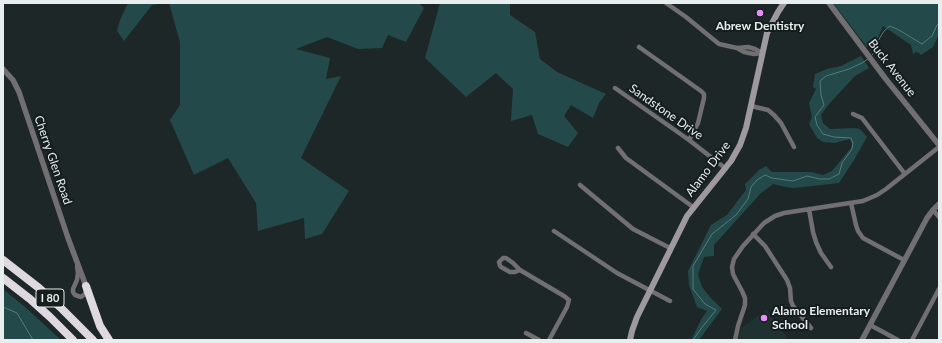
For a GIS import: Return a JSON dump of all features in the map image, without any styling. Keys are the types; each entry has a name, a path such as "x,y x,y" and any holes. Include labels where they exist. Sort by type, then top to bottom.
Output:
{"highway":[{"name":"I 80","path":"3,260 26,277 60,307 93,340"},
{"name":"I 80","path":"3,278 30,299 73,340"},
{"path":"86,286 100,326 109,340"}],"main road":[{"name":"Alamo Drive","path":"630,340 634,324 686,216 725,168 736,153 743,139 766,38 770,27 784,3"}],"street":[{"path":"666,3 719,44 737,48 748,47 762,53"},
{"name":"Buck Avenue","path":"829,3 939,146"},
{"path":"639,46 704,94 698,123 689,140"},
{"name":"Cherry Glen Road","path":"3,69 13,80 19,92 76,262 86,286 85,294 78,297 73,292 78,273 76,262"},
{"name":"Sandstone Drive","path":"615,88 689,140 725,168"},
{"path":"751,106 768,110 774,115 781,123 794,147"},
{"path":"853,114 862,118 905,174"},
{"path":"735,340 745,305 745,298 733,274 732,267 737,253 764,223 784,212 863,201 877,195 939,146"},
{"path":"618,148 626,158 693,207"},
{"path":"580,185 633,229 670,248"},
{"path":"851,203 858,231 864,238 904,260"},
{"path":"862,340 927,218 939,204"},
{"path":"810,209 816,242 821,253 831,267"},
{"path":"933,210 939,217"},
{"path":"554,231 616,274 670,301"},
{"path":"754,234 765,246 787,280 793,306 811,328"},
{"path":"520,270 569,300 567,307 549,340"},
{"path":"912,340 939,289"},
{"path":"870,325 898,340"},
{"path":"526,333 539,340"}],"shaded area":[{"path":"128,3 165,3 152,5 124,41 117,31 120,20"},
{"path":"169,3 419,3 424,8 406,42 388,35 382,48 358,49 327,37 296,49 330,58 326,79 341,76 301,158 349,191 322,234 305,239 304,218 258,231 256,203 228,158 194,175 170,120 180,105 180,42"},
{"path":"440,3 510,3 510,15 535,32 540,59 557,72 606,94 599,103 593,118 571,105 564,116 578,133 568,147 538,134 532,115 511,121 513,89 496,73 466,97 425,58"},
{"path":"833,3 939,3 939,34 933,47 921,55 916,52 913,54 911,45 883,26 875,44 867,47"},
{"path":"861,56 869,68 855,76 821,115 823,123 830,129 860,129 867,137 854,160 839,183 794,188 773,184 761,193 714,245 714,256 704,257 698,274 702,287 722,309 699,340 691,340 707,311 697,307 689,285 688,271 711,225 727,215 746,190 745,184 759,170 766,166 772,172 811,172 823,175 832,171 851,148 852,144 850,139 834,143 823,142 817,138 809,124 812,117 809,103 816,89 813,87 815,74 827,69 841,66"},
{"path":"3,289 25,307 61,340 3,340"},
{"name":"Alamo Elementary School","path":"766,310 789,340 738,340 741,327"}],"waterway":[{"path":"872,55 875,52 878,41 884,31 890,26 922,44 932,36 939,23"},
{"path":"693,340 716,310 705,304 693,289 693,266 712,234 736,215 748,199 751,187 757,180 765,175 772,178 793,181 807,176 820,179 829,179 839,174 842,163 852,149 853,143 851,138 834,137 823,134 817,125 815,117 824,105 821,95 820,81 826,76 849,69 868,59"},
{"path":"3,307 17,313 33,340"}],"place":[{"name":"Abrew Dentistry","path":"760,13"},
{"name":"Alamo Elementary School","path":"764,318"}]}
